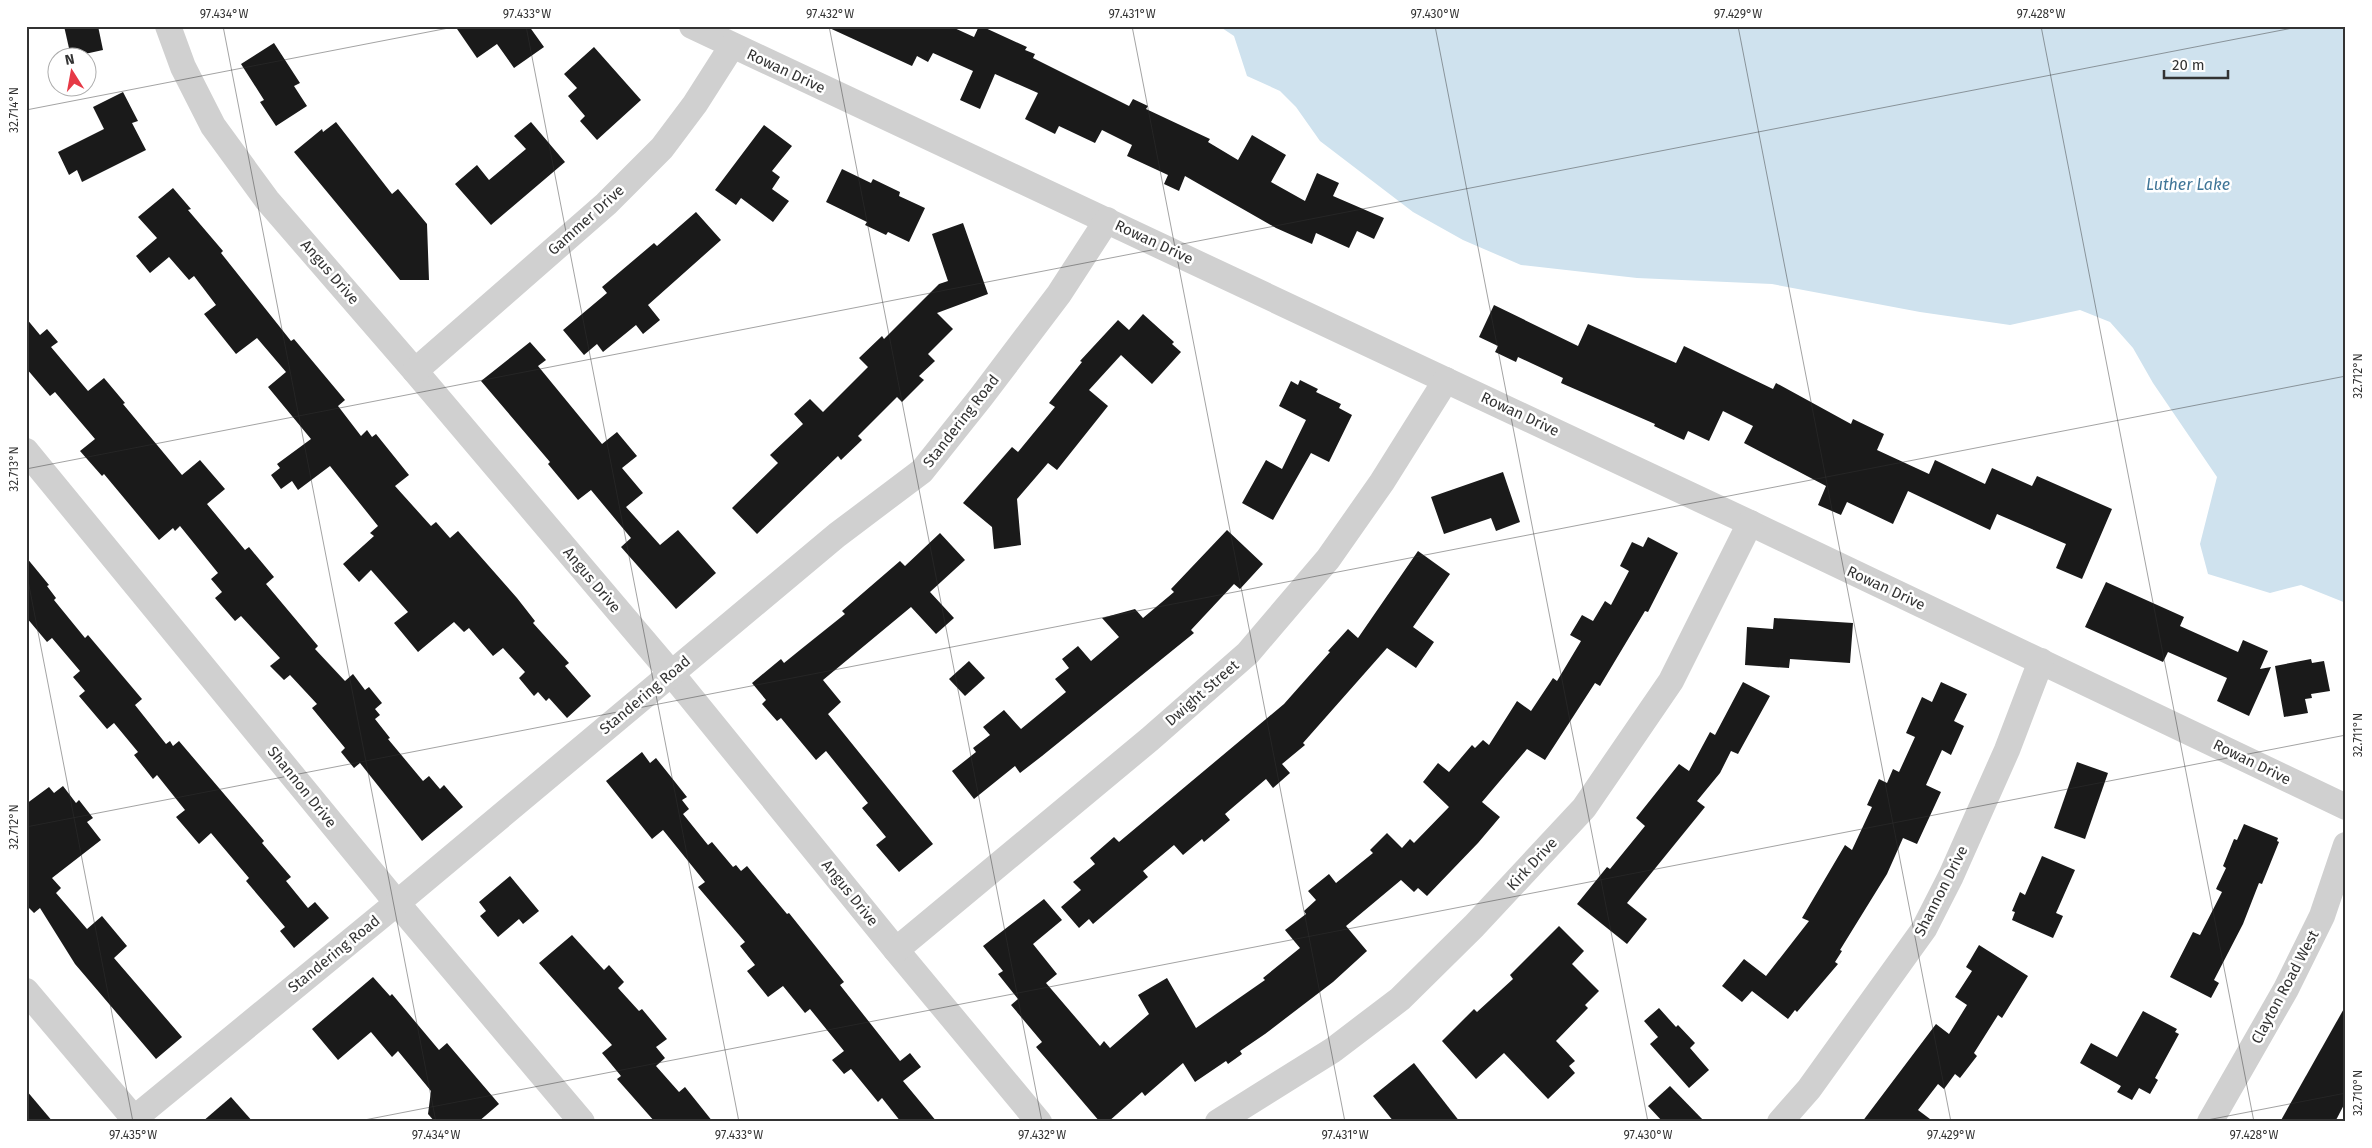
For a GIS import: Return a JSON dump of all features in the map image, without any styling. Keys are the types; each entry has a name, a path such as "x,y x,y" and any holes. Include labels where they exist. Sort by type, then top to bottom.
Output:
{"street":[{"name":"Angus Drive","path":"168,26 183,67 212,126 267,200 415,371 671,674 1039,1122"},
{"name":"Rowan Drive","path":"692,26 1750,523 2346,807"},
{"name":"Gammer Drive","path":"415,371 606,204 662,148 696,104 732,46"},
{"name":"Standering Road","path":"134,1121 837,535 922,471 1059,294 1107,220"},
{"name":"Dwight Street","path":"896,950 1143,745 1248,653 1328,559 1382,482 1446,380"},
{"name":"Shannon Drive","path":"26,451 397,903 582,1122"},
{"name":"Kirk Drive","path":"1218,1122 1332,1050 1400,999 1474,926 1584,808 1671,681 1750,523"},
{"name":"Shannon Drive","path":"1780,1122 1809,1089 1924,929 1951,876 2007,750 2040,661"},
{"name":"Clayton Road West","path":"2210,1122 2259,1039 2302,957 2322,916 2346,845"},
{"path":"26,991 134,1121"}],"water":[{"name":"Luther Lake","path":"1219,26 2346,26 2346,603 2301,585 2270,593 2208,574 2200,544 2217,477 2153,383 2133,348 2110,322 2080,310 2010,325 1920,312 1772,284 1637,278 1521,265 1463,240 1413,212 1320,141 1296,107 1280,91 1247,76 1234,36"}],"building":[{"path":"64,26 98,26 103,50 98,51 98,48 69,48"},
{"path":"455,26 529,26 544,47 514,68 497,44 477,58"},
{"path":"825,26 950,26 974,37 979,26 981,26 1027,47 1025,50 1035,54 1033,58 1129,106 1133,99 1148,106 1146,109 1210,139 1208,142 1238,160 1252,135 1286,155 1271,182 1305,201 1317,173 1339,183 1333,196 1384,218 1374,239 1357,231 1349,248 1316,233 1312,244 1276,228 1185,176 1179,191 1164,184 1168,175 1127,156 1132,145 1102,130 1095,143 1059,126 1055,134 1025,119 1038,93 995,74 980,109 960,100 973,71 933,53 928,62 917,56 912,66"},
{"path":"274,43 300,83 294,86 307,106 276,126 260,102 264,100 241,64"},
{"path":"594,47 641,100 597,140 580,121 585,116 568,96 577,88 564,74"},
{"path":"123,92 138,121 132,123 146,150 82,182 77,170 69,175 58,152 104,129 93,107"},
{"path":"336,122 392,194 398,189 427,224 429,280 400,280 294,152 322,129 323,132"},
{"path":"531,122 565,162 491,225 455,184 477,165 489,180 526,149 514,136"},
{"path":"764,125 792,146 772,171 780,177 772,189 789,201 773,222 741,198 736,205 715,190"},
{"path":"842,169 871,183 873,179 900,192 899,196 925,208 909,242 888,232 886,235 865,225 867,222 826,202"},
{"path":"173,188 191,209 188,210 223,251 221,253 291,341 294,339 345,400 338,406 361,436 367,430 372,437 376,434 409,475 395,486 431,526 436,522 450,538 458,531 517,598 535,621 533,623 569,663 565,666 591,696 567,718 549,698 546,701 538,692 534,696 519,678 525,672 503,648 493,656 469,628 464,632 454,622 418,652 394,623 408,612 371,570 359,582 343,564 374,536 370,533 378,526 330,466 298,490 292,481 281,489 271,475 280,468 277,464 311,439 268,387 286,372 257,338 236,354 204,314 216,305 194,276 189,280 169,257 150,273 136,256 157,238 138,217"},
{"path":"696,212 721,240 648,305 660,320 643,334 636,325 603,352 597,344 584,355 563,330 607,293 602,287 654,243 657,246"},
{"path":"963,223 988,294 937,313 953,329 928,354 935,361 919,376 924,380 902,402 897,397 858,436 862,440 841,460 838,456 757,534 732,508 778,463 770,455 803,424 794,414 810,399 823,412 868,367 859,358 882,336 884,339 939,284 948,281 932,234"},
{"path":"1494,305 1578,346 1588,324 1676,363 1684,346 1773,389 1776,383 1851,424 1853,419 1884,434 1877,450 1929,474 1935,460 1985,484 1992,468 2032,486 2037,476 2112,509 2082,579 2056,568 2066,544 1997,514 1990,530 1908,491 1893,524 1847,502 1841,515 1818,505 1826,486 1744,443 1753,426 1723,411 1709,441 1688,431 1684,440 1654,426 1655,424 1561,383 1563,378 1518,357 1516,362 1495,352 1498,346 1479,337"},
{"path":"1143,314 1174,342 1172,344 1181,352 1152,384 1121,355 1089,390 1108,406 1057,470 1048,463 1017,499 1021,545 994,549 992,527 963,503 1012,447 1018,452 1055,407 1049,403 1082,362 1080,361 1118,320 1129,330"},
{"path":"26,318 40,335 47,329 58,342 51,347 88,391 104,378 182,475 200,460 225,489 207,504 245,550 249,547 274,577 266,584 318,646 315,649 345,681 353,674 365,690 369,687 382,703 375,709 380,715 375,719 390,738 388,739 423,781 429,776 440,789 444,785 463,807 422,841 360,763 354,768 341,752 345,748 312,708 317,704 290,675 284,680 270,666 280,658 241,616 235,621 215,598 222,592 211,579 218,573 180,526 175,531 173,528 159,540 104,474 102,476 80,451 95,439 55,392 50,396 26,368"},
{"path":"530,342 546,360 538,366 602,444 617,432 637,456 622,468 643,493 626,507 660,545 678,530 716,573 676,609 621,547 631,538 591,490 578,500 548,464 550,462 481,381"},
{"path":"1300,380 1318,389 1316,392 1341,404 1339,408 1352,415 1329,462 1311,453 1273,520 1242,503 1266,460 1282,469 1306,420 1279,406 1291,381 1298,385"},
{"path":"1503,472 1520,522 1496,531 1491,518 1444,534 1431,497"},
{"path":"1227,530 1263,564 1240,589 1234,584 1191,630 1194,633 1042,756 1020,773 1015,766 974,799 952,771 976,752 973,748 990,735 983,727 1004,710 1021,729 1066,692 1055,679 1069,668 1062,659 1078,646 1091,661 1119,637 1102,618 1135,609 1143,618 1174,592 1171,589"},
{"path":"940,533 965,560 930,592 954,618 936,634 911,607 823,680 841,702 828,714 933,844 899,872 876,845 886,837 862,808 868,803 826,751 816,760 781,718 777,721 762,704 766,700 752,683 781,659 784,663 845,614 842,611 900,561 905,566"},
{"path":"1648,537 1678,553 1648,612 1645,611 1600,686 1595,683 1545,760 1527,749 1482,802 1500,817 1478,843 1427,896 1418,888 1414,892 1401,880 1346,926 1367,951 1333,982 1240,1051 1242,1054 1228,1064 1226,1061 1195,1082 1183,1063 1145,1096 1142,1092 1108,1122 1100,1122 1036,1047 1042,1042 1011,1005 1018,999 998,974 1003,971 983,946 1044,899 1062,920 1033,944 1057,974 1046,983 1100,1046 1104,1041 1110,1048 1149,1014 1138,995 1167,978 1196,1028 1265,980 1263,978 1300,948 1285,930 1306,914 1304,911 1316,900 1308,891 1329,874 1336,883 1373,853 1370,850 1387,833 1402,848 1410,839 1414,843 1449,807 1423,782 1438,763 1449,772 1472,745 1475,748 1483,740 1489,745 1517,701 1531,711 1553,678 1557,681 1581,641 1570,635 1582,615 1593,621 1605,601 1611,605 1629,571 1620,566 1632,542 1643,547"},
{"path":"1418,551 1450,574 1413,627 1434,642 1416,668 1387,648 1303,743 1305,745 1282,764 1290,773 1273,788 1266,779 1225,814 1230,820 1204,842 1202,839 1183,855 1174,845 1143,871 1148,877 1093,924 1089,919 1079,928 1061,907 1081,890 1073,882 1095,864 1090,858 1114,837 1119,842 1284,704 1348,629 1358,638"},
{"path":"26,557 49,585 47,586 56,598 54,600 85,638 88,635 142,699 135,705 166,744 170,741 173,746 179,741 264,841 262,843 291,877 286,881 308,908 315,902 329,918 294,948 280,931 285,927 246,881 249,878 211,833 199,844 176,817 185,810 157,775 153,779 134,755 138,752 114,723 107,729 79,696 85,691 73,677 80,671 52,638 47,642 26,617"},
{"path":"2106,582 2184,617 2180,626 2238,652 2243,640 2268,651 2260,669 2271,667 2249,716 2217,701 2227,678 2168,652 2163,662 2085,627"},
{"path":"1774,618 1853,623 1850,663 1790,659 1789,668 1745,665 1747,627 1773,629"},
{"path":"2311,659 2312,663 2324,661 2330,691 2311,694 2312,698 2305,699 2308,713 2284,717 2275,666"},
{"path":"969,661 985,678 965,696 949,679"},
{"path":"1743,682 1770,696 1738,754 1731,751 1720,773 1697,801 1705,807 1627,903 1647,919 1627,944 1577,904 1607,867 1610,869 1645,826 1636,818 1679,764 1689,771 1710,732 1715,735"},
{"path":"1941,682 1967,694 1954,721 1964,726 1951,755 1942,750 1926,785 1941,792 1917,844 1903,838 1887,874 1840,950 1842,951 1835,962 1838,964 1797,1012 1795,1010 1788,1019 1752,991 1742,1002 1722,986 1744,959 1766,976 1809,921 1802,918 1845,845 1852,850 1872,807 1867,805 1879,779 1887,783 1893,769 1899,772 1915,737 1906,733 1922,697 1932,702"},
{"path":"642,752 650,763 656,758 687,797 682,800 689,809 683,814 708,845 712,842 733,867 736,865 741,871 747,866 787,914 789,913 844,982 840,985 900,1061 910,1053 921,1067 903,1081 937,1122 901,1122 882,1098 878,1102 851,1069 844,1074 832,1060 844,1051 810,1009 805,1013 783,986 768,997 747,971 755,965 740,946 745,942 698,887 705,882 663,830 652,839 606,781"},
{"path":"2077,762 2108,773 2085,839 2054,828"},
{"path":"63,786 76,803 79,800 93,818 87,822 101,840 52,878 61,888 56,893 87,929 102,916 127,946 114,958 182,1037 156,1059 75,964 40,908 34,913 26,905 26,804 49,787 54,793"},
{"path":"2244,824 2278,838 2277,841 2279,842 2262,884 2259,883 2243,924 2214,980 2219,983 2211,998 2170,977 2193,932 2200,935 2222,892 2216,889 2226,868 2223,866 2234,839 2237,840"},
{"path":"2042,856 2075,870 2056,913 2063,916 2053,938 2012,920 2015,912 2012,911 2020,892 2025,895"},
{"path":"510,876 539,911 523,924 519,919 498,937 480,916 486,911 479,902"},
{"path":"1559,926 1584,951 1572,964 1599,991 1585,1005 1588,1008 1556,1041 1575,1061 1569,1066 1575,1073 1548,1099 1504,1053 1476,1079 1442,1041 1474,1009 1477,1012 1513,979 1510,975"},
{"path":"572,935 604,970 609,965 624,982 618,988 639,1011 642,1009 667,1039 656,1047 665,1058 656,1066 679,1092 685,1087 713,1122 655,1122 617,1079 621,1076 602,1053 612,1045 539,963"},
{"path":"1979,945 2028,976 2002,1018 1998,1015 1974,1053 1977,1056 1960,1078 1955,1074 1944,1089 1938,1084 1918,1110 1934,1122 1862,1122 1936,1024 1949,1034 1967,1005 1955,997 1972,971 1966,967"},
{"path":"373,977 390,996 392,994 439,1050 447,1043 499,1104 478,1122 435,1122 428,1114 431,1091 398,1051 392,1057 371,1032 338,1060 312,1029"},
{"path":"2346,1005 2346,1101 2335,1122 2280,1122"},
{"path":"1659,1008 1676,1027 1678,1025 1695,1043 1690,1048 1709,1070 1689,1088 1650,1044 1658,1037 1644,1021"},
{"path":"2143,1011 2177,1029 2175,1032 2179,1034 2155,1078 2158,1080 2150,1094 2139,1088 2132,1100 2117,1092 2121,1086 2080,1063 2091,1043 2117,1057"},
{"path":"1414,1063 1460,1122 1394,1122 1373,1096"},
{"path":"1670,1086 1705,1122 1663,1122 1648,1106"},
{"path":"26,1090 53,1122 26,1122"},
{"path":"231,1097 253,1122 202,1122"}]}
